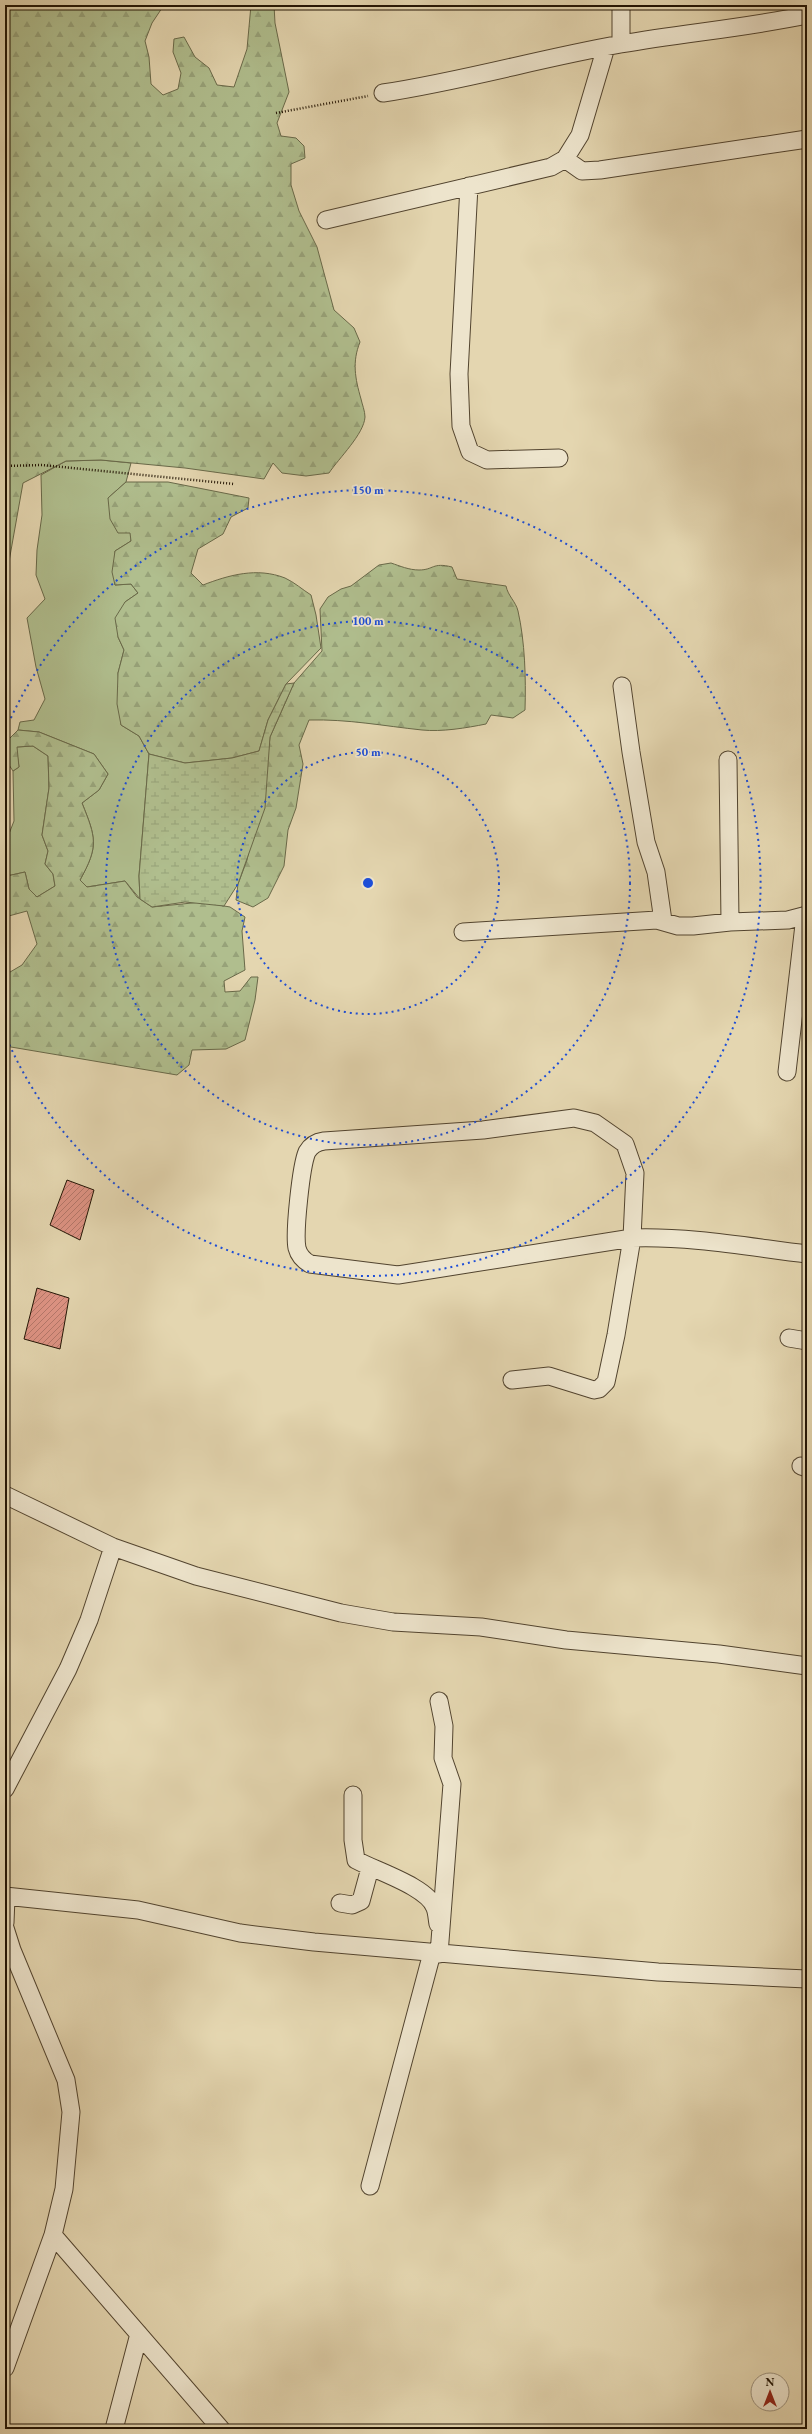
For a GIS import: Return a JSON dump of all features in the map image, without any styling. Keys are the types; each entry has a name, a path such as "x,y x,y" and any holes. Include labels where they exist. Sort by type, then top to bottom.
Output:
{"street":[{"path":"326,220 551,166 565,159 580,135 613,46 620,5"},
{"path":"383,93 432,86 613,46 761,25 807,16"},
{"path":"565,159 582,171 600,170 807,140"},
{"path":"469,186 461,319 461,426 470,452 487,460 559,458"},
{"path":"622,686 646,842 656,872 663,921"},
{"path":"728,760 730,922"},
{"path":"463,932 663,921 683,927 730,922 788,920 806,916 788,1072"},
{"path":"512,1380 549,1376 588,1390 599,1389 604,1386 615,1342 632,1238 635,1194 634,1166 625,1144 612,1132 595,1123 574,1118 483,1130 324,1141 312,1146 305,1158 296,1236 299,1255 310,1264 398,1275 632,1238 678,1238 807,1254"},
{"path":"789,1338 807,1341"},
{"path":"5,1495 113,1547 196,1576 341,1613 378,1620 418,1624 481,1627 560,1640 719,1654 807,1666"},
{"path":"5,1789 68,1668 89,1620 113,1547"},
{"path":"370,2186 440,1936 452,1784 443,1758 444,1726 439,1701"},
{"path":"353,1795 353,1840 356,1860 421,1891 435,1907 440,1936"},
{"path":"340,1903 352,1905 361,1901 370,1868"},
{"path":"5,1923 5,1897 138,1910 247,1934 435,1954 658,1972 807,1979"},
{"path":"5,1928 12,1950 66,2080 71,2112 64,2189 53,2235 5,2368"},
{"path":"53,2235 221,2429"},
{"path":"114,2429 139,2334"}],"path":[{"path":"276,113 383,93"},
{"path":"5,466 42,465 234,484"}],"green space":[{"path":"5,5 164,5 152,23 145,41 149,57 151,84 163,95 178,89 181,73 173,52 174,39 184,37 195,57 209,68 217,85 234,87 247,49 251,5 274,5 275,23 289,92 277,123 281,136 296,138 304,146 305,158 291,164 291,185 299,211 317,247 334,310 354,328 360,342 356,356 355,370 365,417 364,424 356,438 329,473 306,476 282,473 273,463 264,479 185,468 101,460 66,461 23,483 5,584"},
{"path":"101,460 131,463 126,482 108,498 131,533 131,541 115,551 115,585 131,584 138,593 125,602 118,637 124,650 118,673 121,725 139,736 149,754 139,876 140,899 125,881 87,887 80,880 93,850 93,834 82,803 99,790 108,774 94,754 39,732 18,730 20,722 34,720 45,699 36,667 27,618 45,599 36,575 37,550 42,515 41,475 66,461"},
{"path":"126,482 168,482 249,498 248,508 231,517 223,534 198,549 191,573 203,585 233,575 264,573 275,575 285,578 311,595 316,615 321,648 286,684 268,720 259,751 232,758 185,763 149,754 139,736 121,725 117,704 118,673 124,650 118,637 115,618 125,602 138,593 131,584 115,585 112,572 115,551 131,541 130,533 118,533 110,519 108,498"},
{"path":"391,563 415,570 424,570 441,565 452,567 457,579 506,586 508,593 517,608 522,635 525,710 513,718 491,715 486,724 446,730 422,730 352,722 309,720 299,745 303,764 296,808 288,830 284,866 268,898 253,907 236,900 238,884 247,860 267,764 270,737 294,683 322,651 320,609 328,597 341,589 351,586 379,565"},
{"path":"294,683 270,737 265,808 238,884 224,906 185,902 152,907 140,899 139,876 149,754 185,763 232,758 259,751 268,720 286,684"},
{"path":"18,730 39,732 94,754 108,774 99,790 82,803 93,834 93,850 80,880 87,887 125,881 137,897 152,907 202,902 230,907 245,917 242,931 245,970 224,981 225,992 240,991 251,977 258,977 255,1000 245,1040 226,1049 192,1050 189,1065 177,1075 5,1046 5,975 22,965 37,944 27,911 5,917 7,876 25,872 29,889 37,897 55,886 53,874 45,864 48,851 42,835 49,788 48,756 33,746 17,747 19,767 13,771 5,759 5,743"},
{"path":"33,746 48,756 49,788 42,835 48,851 45,864 53,874 55,886 37,897 29,889 25,872 7,876 5,844 14,821 13,771 19,767 16,747"}],"building":[{"path":"67,1180 94,1190 80,1240 50,1225"},
{"path":"37,1288 69,1298 60,1349 24,1339"}]}
